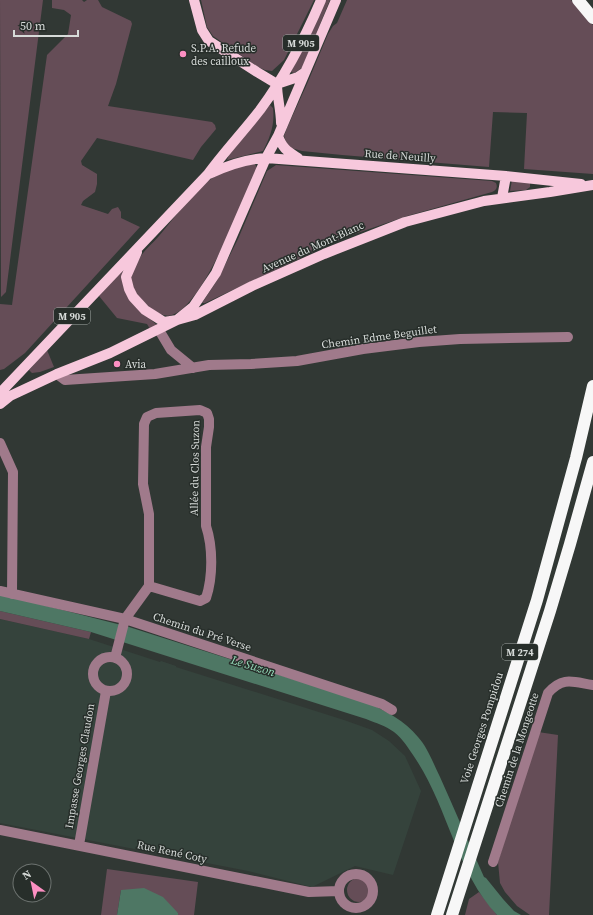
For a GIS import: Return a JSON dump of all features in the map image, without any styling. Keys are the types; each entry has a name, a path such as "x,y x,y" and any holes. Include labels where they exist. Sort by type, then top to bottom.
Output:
{"highway":[{"path":"578,0 593,18"},
{"name":"Voie Georges Pompidou","path":"437,915 537,600 576,458 593,386"},
{"name":"M 274","path":"452,915 550,611 593,462"}],"main road":[{"path":"194,0 202,30 209,41 277,84 298,77 304,73"},
{"name":"Rue de Neuilly","path":"1,391 208,174 261,109 302,40 321,0"},
{"name":"M 905","path":"177,320 193,306 216,273 336,0"},
{"path":"277,84 281,114 279,132 282,146 287,152 302,160"},
{"name":"Rue de Neuilly","path":"208,174 235,163 254,158 266,158 506,176 593,185"},
{"path":"502,198 506,176"},
{"name":"Avenue du Mont-Blanc","path":"57,374 110,353 177,320 195,316 252,286 362,238 405,222 484,201 593,185"},
{"path":"141,243 126,277 129,289 139,305 153,315 164,322 177,320"},
{"path":"0,404 10,396 57,374"},
{"name":"M 905","path":"1,391 57,374"}],"street":[{"path":"158,330 171,350 193,368"},
{"name":"Chemin Edme Beguillet","path":"57,374 65,380 154,374 209,366 297,361 363,349 419,342 460,339 568,337"},
{"name":"Allée du Clos Suzon","path":"200,410 207,413 209,419 206,447 206,526 211,546 210,587 206,598 200,602 149,586 149,514 143,484 144,424 147,417 156,414 200,410"},
{"path":"0,443 13,472 12,594"},
{"path":"116,658 125,619 149,586"},
{"name":"Chemin du Pré Verse","path":"0,591 125,619 382,704 392,710"},
{"name":"Impasse Georges Claudon","path":"104,658 116,658 120,661 126,671 125,682 117,690 106,691 96,686 93,670 99,661 104,658"},
{"name":"Chemin de la Mongeotte","path":"493,862 548,693 555,685 567,681 593,685"},
{"name":"Impasse Georges Claudon","path":"79,845 106,691"},
{"name":"Rue René Coty","path":"0,830 309,892 339,891"}],"shaded area":[{"path":"0,0 43,0 6,292 1,297"},
{"path":"52,0 82,0 84,2 87,0 98,0 102,7 131,21 132,24 116,84 108,106 212,122 216,129 201,147 193,160 97,138 81,161 82,165 97,174 97,184 95,192 83,201 81,205 108,214 112,209 118,207 121,212 121,218 140,227 25,353 4,369 0,370 0,304 12,305 47,55 68,34 71,15 64,10 52,8"},
{"path":"201,0 314,0 284,60 272,71 258,67 213,36 207,27"},
{"path":"326,0 330,0 302,68 294,73 291,72"},
{"path":"347,0 571,0 593,25 593,174 524,169 527,113 493,112 489,167 342,155 302,151 288,147 284,136 287,128 328,34 337,23"},
{"path":"270,105 273,108 273,125 263,151 227,160 229,155"},
{"path":"255,164 257,168 232,225 209,272 197,292 184,307 172,315 168,316 155,311 141,299 131,282 132,273 141,256 192,196 207,182 224,171"},
{"path":"276,165 492,181 496,183 497,188 492,192 407,216 343,238 205,303 202,303 218,279 238,239 267,171"},
{"path":"512,180 530,183 530,187 526,190 510,191"},
{"path":"124,268 136,307 158,326 150,329 147,324 117,318 99,296"},
{"path":"47,350 54,367 32,373 29,370"},
{"name":"Le Suzon","path":"0,594 129,627 368,703 395,717 413,731 428,751 484,877 514,911 521,915 497,915 483,898 462,859 426,777 406,744 391,730 366,719 91,632 0,611"},
{"path":"0,611 91,632 89,639 0,619"},
{"path":"0,619 89,639 160,662 161,661 344,720 372,730 389,741 405,756 421,791 393,875 355,866 312,887 248,871 0,823"},
{"path":"538,732 558,735 549,915 530,915 517,906 505,892 500,883 498,862"},
{"path":"107,869 198,882 194,915 178,915 178,913 121,890 117,915 101,915"},
{"path":"359,878 364,879 370,885 370,895 364,901 359,902 354,901 348,895 347,890 348,885 354,879"},
{"path":"144,888 163,897 178,913 178,915 117,915 121,890"},
{"path":"479,892 497,915 465,915 469,899"}],"place":[{"name":"S.P.A. Refude des cailloux","path":"183,54"},
{"name":"Avia","path":"117,364"}]}
